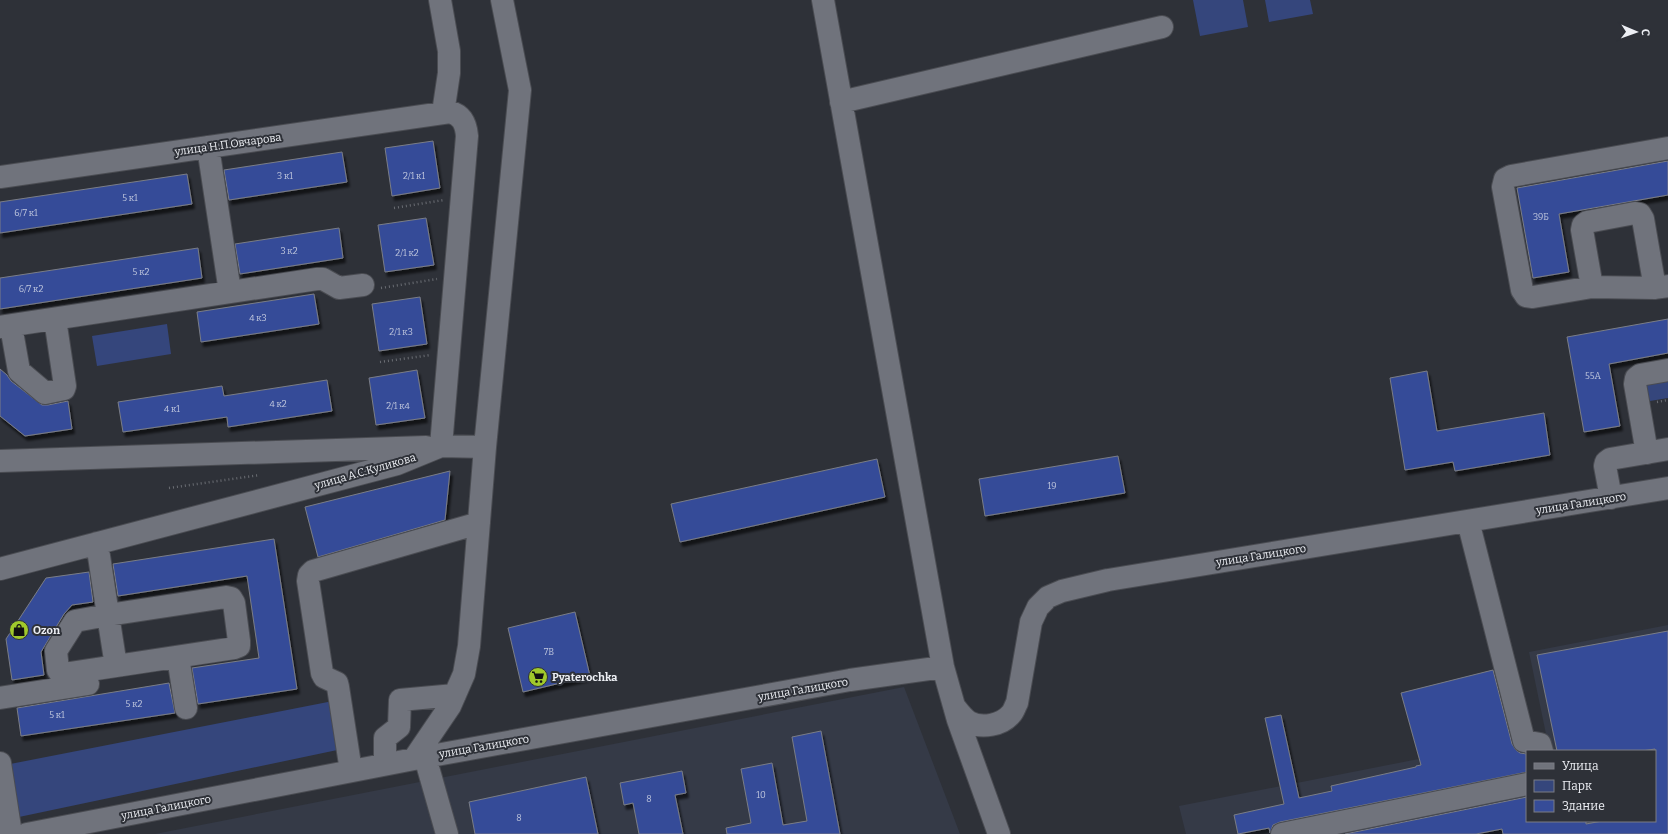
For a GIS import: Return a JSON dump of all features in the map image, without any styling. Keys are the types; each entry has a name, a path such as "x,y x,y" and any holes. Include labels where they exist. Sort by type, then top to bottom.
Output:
{"street":[{"path":"440,0 449,51 450,114 464,123 467,136 441,446 485,447"},
{"path":"447,834 419,758 455,695 464,674 469,646 485,447 520,90 502,0"},
{"path":"823,0 943,667 953,705 999,834"},
{"path":"841,102 1162,27"},
{"name":"улица Н.П.Овчарова","path":"0,177 450,114"},
{"path":"208,147 230,292"},
{"path":"1592,287 1582,230 1583,225 1587,222 1635,213 1640,214 1643,219 1662,287 1592,287 1532,297 1526,296 1522,290 1503,187 1505,179 1511,176 1668,148"},
{"path":"55,319 65,386 64,390 45,392 19,371 6,327 55,319 317,279 323,279 339,288 363,285"},
{"path":"1611,498 1605,466 1606,462 1610,459 1658,451 1635,384 1636,378 1640,375 1668,370"},
{"name":"улица А.С.Куликова","path":"0,461 441,446"},
{"name":"улица А.С.Куликова","path":"0,569 397,464 441,446"},
{"name":"улица Галицкого","path":"953,705 968,722 979,725 990,725 1002,722 1012,714 1017,703 1032,622 1038,607 1048,597 1062,591 1108,580 1668,488"},
{"path":"1468,521 1524,741 1540,744 1542,750"},
{"path":"351,771 338,687 337,684 324,677 322,673 308,580 309,575 313,571 479,523"},
{"path":"97,544 116,666"},
{"path":"0,698 179,663 239,646 234,602 231,598 226,597 75,621 57,647 56,656 58,670 63,674 116,666 179,663"},
{"path":"179,663 186,708"},
{"name":"улица Галицкого","path":"27,834 385,764 850,680 943,667"},
{"path":"385,764 385,738 400,727 400,700 455,695"},
{"path":"0,763 11,834"},
{"path":"1282,834 1526,784"}],"path":[{"path":"394,208 462,198"},
{"path":"363,285 370,290 456,277"},
{"path":"380,362 449,352"},
{"path":"261,470 260,475 263,480"},
{"path":"169,488 260,475"}],"shaded area":[{"path":"1668,625 1668,834 1186,834 1179,806 1546,734 1529,652"},
{"path":"904,687 960,834 155,834"}],"green space":[{"path":"1193,0 1243,0 1248,27 1200,36"},
{"path":"1265,0 1310,0 1313,14 1269,22"},
{"path":"167,324 171,354 97,366 92,336"},
{"path":"1668,379 1668,398 1644,402 1641,384"},
{"path":"333,701 342,749 0,821 0,766"}],"building":[{"path":"433,141 440,188 392,196 385,148"},
{"path":"342,152 347,182 229,200 224,170"},
{"path":"1668,161 1668,195 1559,214 1569,272 1533,278 1517,188"},
{"path":"187,174 192,204 0,233 0,202"},
{"path":"426,218 434,265 385,272 378,225"},
{"path":"339,228 343,258 240,274 235,244"},
{"path":"198,248 202,278 0,309 0,278"},
{"path":"314,294 319,324 201,342 197,312"},
{"path":"420,297 427,344 379,351 372,304"},
{"path":"1668,319 1668,353 1609,364 1620,426 1584,432 1567,337"},
{"path":"0,369 11,381 42,405 68,401 72,429 25,436 0,416"},
{"path":"417,370 425,418 376,425 369,378"},
{"path":"1427,371 1437,431 1544,413 1550,455 1455,471 1453,462 1405,470 1390,378"},
{"path":"327,380 332,411 228,427 227,417 123,432 118,402 222,386 224,396"},
{"path":"1118,456 1125,493 985,516 979,479"},
{"path":"877,459 885,497 680,542 671,504"},
{"path":"450,471 445,520 318,557 305,507"},
{"path":"274,539 297,689 198,704 192,668 259,658 247,576 118,596 113,564"},
{"path":"89,572 93,602 72,605 64,614 41,652 44,675 12,680 6,639 46,578"},
{"path":"575,612 590,676 523,692 508,628"},
{"path":"1668,631 1668,834 1503,834 1502,829 1476,834 1345,834 1526,797 1526,822 1586,822 1586,824 1597,822 1656,822 1656,750 1557,750 1537,655"},
{"path":"1493,670 1512,744 1520,753 1526,754 1526,772 1280,822 1273,825 1270,833 1269,828 1238,834 1234,815 1284,804 1265,718 1281,715 1299,798 1332,791 1331,786 1421,765 1401,693"},
{"path":"169,683 175,713 21,736 17,708"},
{"path":"821,731 840,834 727,834 726,828 751,823 741,769 772,763 783,825 807,821 792,737"},
{"path":"682,771 686,793 675,795 683,834 639,834 633,803 624,805 620,783"},
{"path":"586,777 598,834 475,834 469,802"}],"place":[{"name":"Ozon","path":"19,630"},
{"name":"Pyaterochka","path":"538,677"}]}
